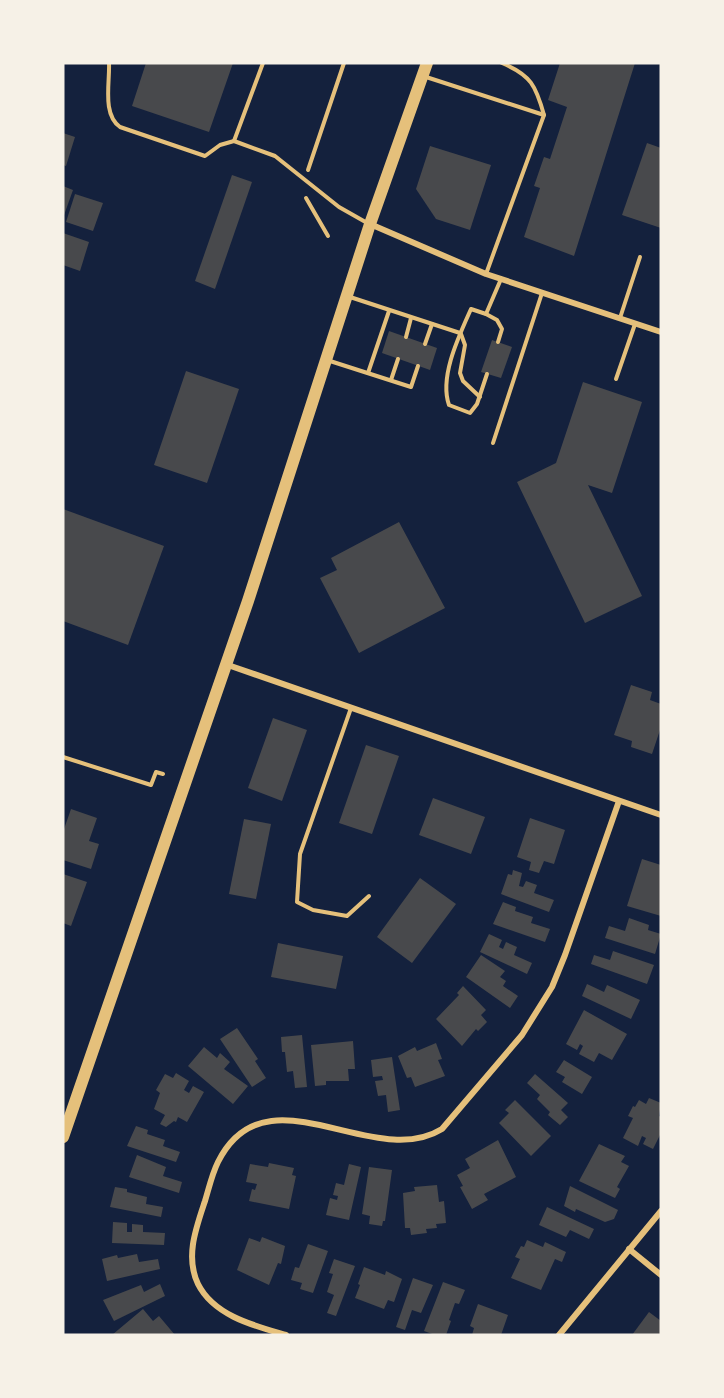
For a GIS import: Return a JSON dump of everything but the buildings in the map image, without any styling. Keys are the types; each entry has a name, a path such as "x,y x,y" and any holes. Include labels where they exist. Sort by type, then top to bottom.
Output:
{"main road":[{"path":"63,1137 225,664 370,224 427,63"}],"street":[{"path":"370,224 486,274 661,332"},
{"path":"225,664 661,815"},
{"path":"286,1335 229,1314 202,1292 195,1277 192,1259 193,1241 218,1163 226,1149 236,1137 249,1128 273,1119 294,1120 392,1140 431,1136 442,1129 522,1035 552,987 566,955 619,801"},
{"path":"559,1335 661,1211"},
{"path":"629,1249 661,1275"}],"lane":[{"path":"109,63 109,111 112,120 120,127 206,156 213,149 234,141 275,156 339,207 370,224"},
{"path":"234,141 263,63"},
{"path":"486,274 544,114 536,88 519,70 502,63"},
{"path":"423,76 544,114"},
{"path":"619,318 640,257"},
{"path":"486,314 501,279"},
{"path":"493,443 542,293"},
{"path":"347,296 460,333 465,345 460,373 463,381 480,397"},
{"path":"487,374 480,397 470,413 449,405 446,397 447,377 460,333 471,309 497,320 502,328 498,342"},
{"path":"368,373 389,311"},
{"path":"406,337 411,318"},
{"path":"425,344 432,324"},
{"path":"616,379 635,324"},
{"path":"391,380 398,359"},
{"path":"326,360 411,387 418,366"},
{"path":"352,707 300,854 297,902 313,910 347,916 369,896"}],"path":[{"path":"328,236 304,194 304,180 344,63"},
{"path":"63,757 151,785 156,772 163,774"}]}
